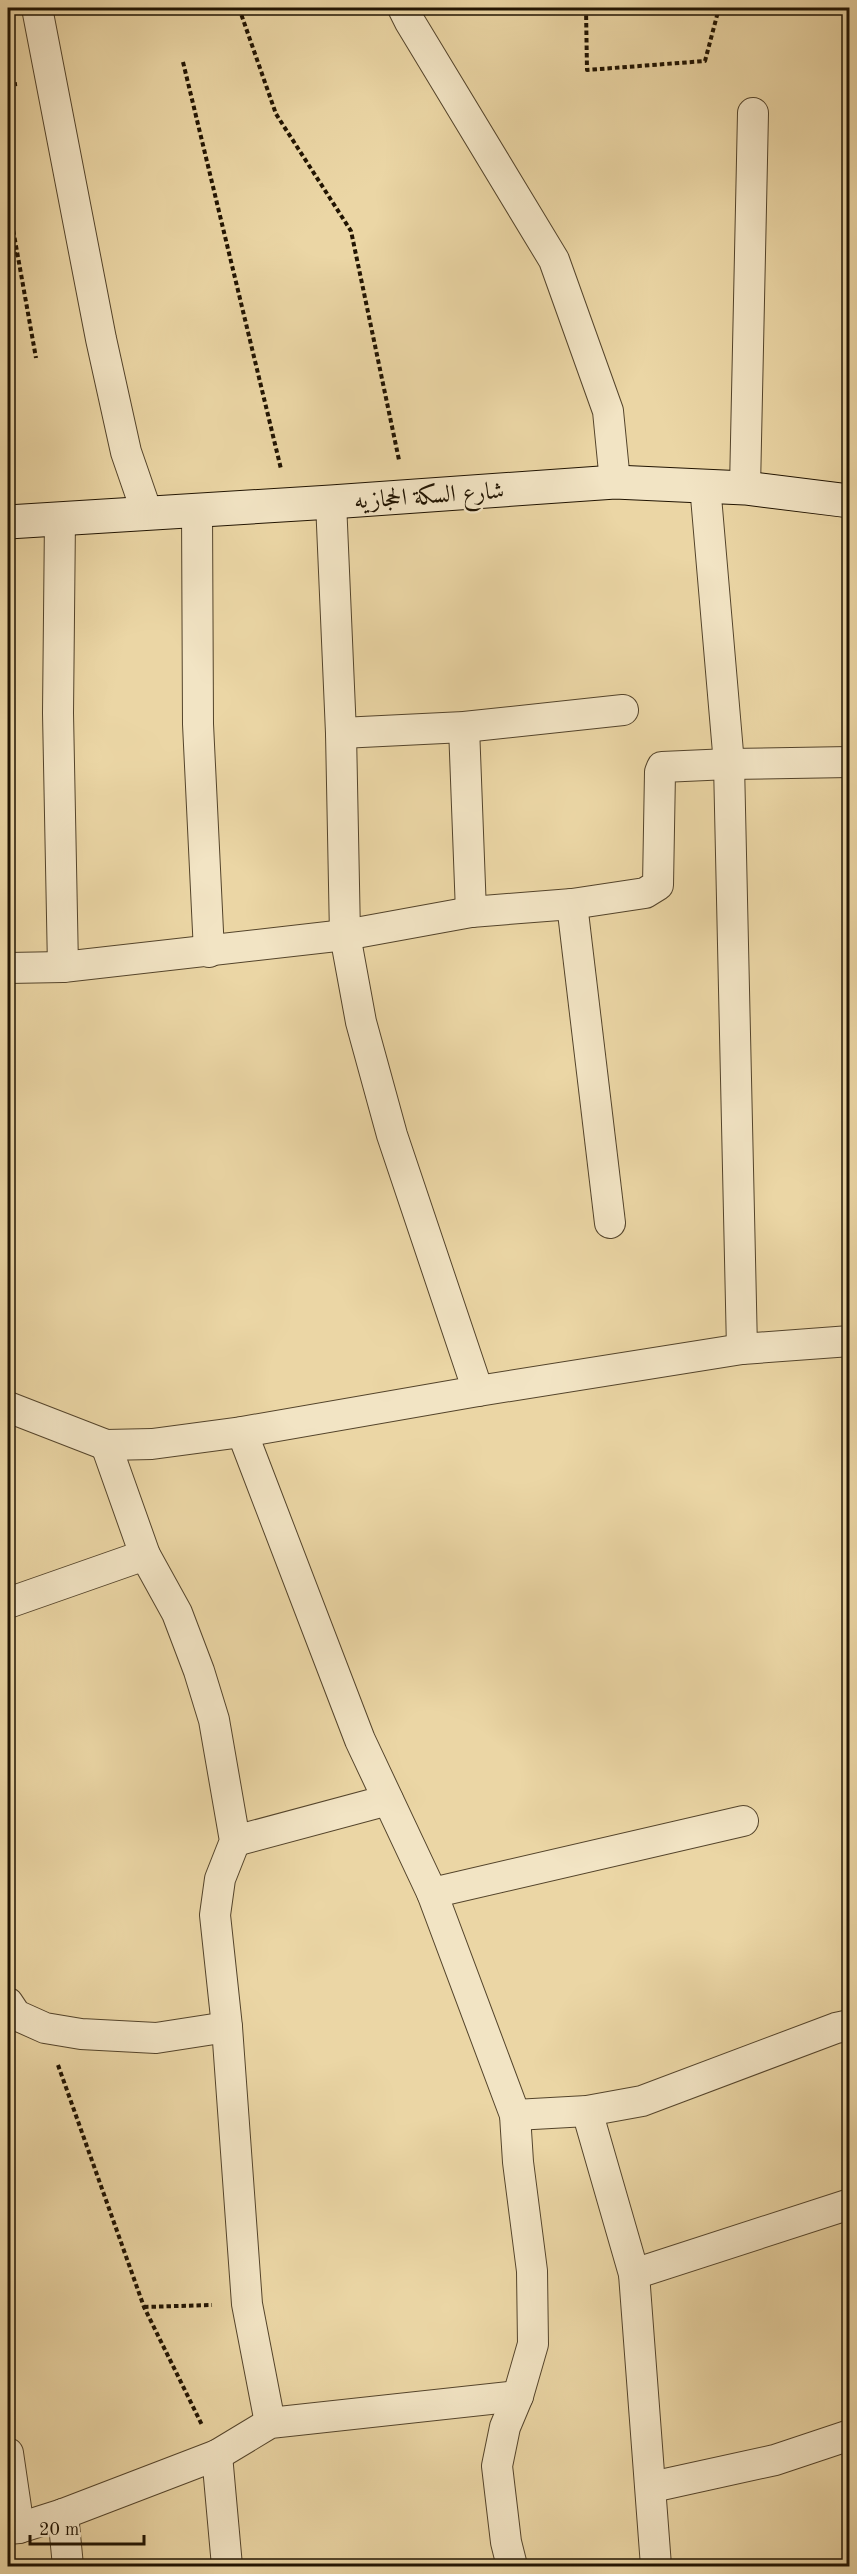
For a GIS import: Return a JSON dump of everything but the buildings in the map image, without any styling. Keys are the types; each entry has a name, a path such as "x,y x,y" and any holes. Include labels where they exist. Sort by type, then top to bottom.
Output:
{"street":[{"path":"37,8 101,339 126,452 147,513"},
{"path":"403,8 554,260 608,411 615,482"},
{"path":"746,488 753,113"},
{"name":"شارع السكة الحجازيه","path":"8,522 615,482 746,488 849,501"},
{"path":"705,485 729,764 742,1349"},
{"path":"332,502 341,733 345,935 360,1022 392,1136 478,1390"},
{"path":"197,510 198,724 209,952"},
{"path":"60,518 58,713 63,967"},
{"path":"341,733 464,727 623,710"},
{"path":"464,727 471,912"},
{"path":"8,968 63,967 209,952 345,935 471,912 572,904 645,893 654,890 658,885 660,772 662,767 849,762"},
{"path":"572,904 610,1223"},
{"path":"8,1407 106,1445 152,1444 242,1432 478,1390 742,1349 849,1341"},
{"path":"242,1432 347,1709 432,1893 515,2115 518,2162 532,2271 534,2344 518,2396 505,2427 497,2466 506,2542 512,2566"},
{"path":"106,1445 145,1555 177,1613 200,1671 214,1720 235,1841 220,1879 215,1915 227,2027 247,2304 270,2423"},
{"path":"8,1603 145,1555"},
{"path":"235,1841 388,1800"},
{"path":"432,1893 743,1821"},
{"path":"8,2003 16,2015 45,2028 81,2034 156,2038 227,2027"},
{"path":"515,2115 587,2110 642,2101 849,2025"},
{"path":"587,2110 634,2274 652,2487 656,2566"},
{"path":"634,2274 849,2204"},
{"path":"8,2453 14,2529 63,2514 217,2455 270,2423 518,2396"},
{"path":"652,2487 775,2460 849,2435"},
{"path":"217,2455 227,2566"},
{"path":"63,2514 68,2566"}],"path":[{"path":"239,8 276,114 351,231 399,455 403,497"},
{"path":"585,8 587,70 705,61 719,8"},
{"path":"183,62 289,505"},
{"path":"8,201 36,358"},
{"path":"8,255 16,254"},
{"path":"45,2028 144,2307 217,2455"},
{"path":"144,2307 247,2304"}]}
